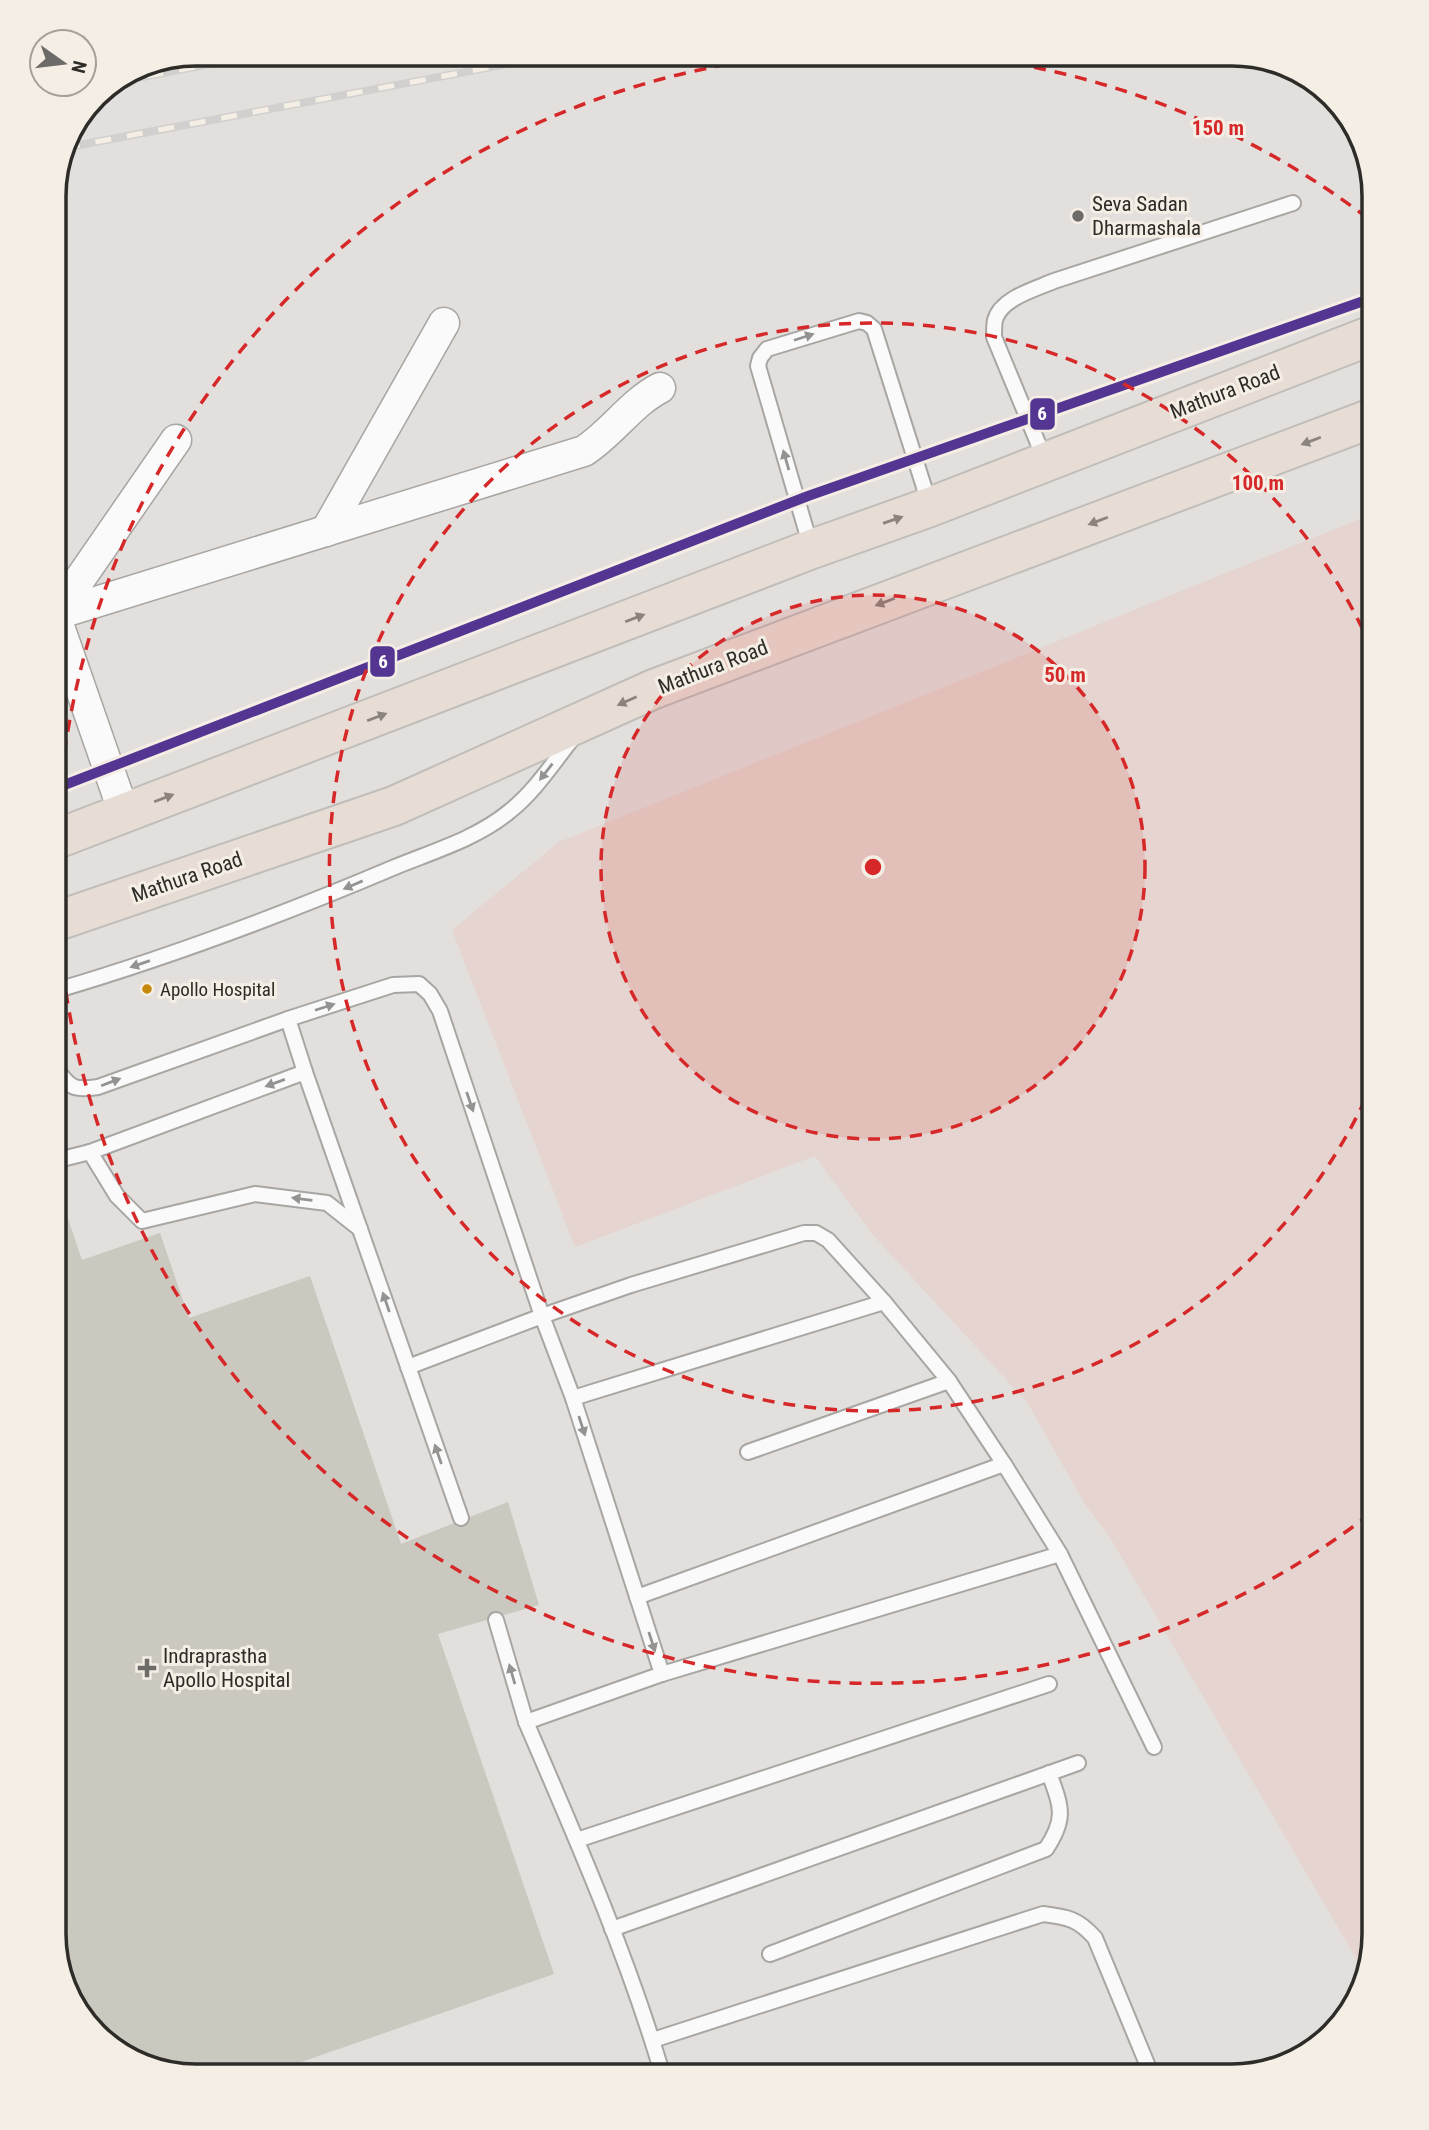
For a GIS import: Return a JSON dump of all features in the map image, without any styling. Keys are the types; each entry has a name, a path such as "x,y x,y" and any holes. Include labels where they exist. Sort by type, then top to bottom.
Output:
{"highway":[{"name":"Mathura Road","path":"67,835 812,549 930,508 1362,339"},
{"name":"Mathura Road","path":"67,918 394,806 667,684 1362,422"}],"street":[{"path":"326,531 444,323"},
{"path":"67,611 584,451 602,439 645,396 660,388"},
{"path":"67,598 176,440"},
{"path":"67,649 124,813"}],"lane":[{"path":"1046,462 994,337 995,321 1001,309 1021,295 1054,281 1293,202"},
{"path":"812,549 758,366 767,349 842,324 859,321 874,329 930,508"},
{"path":"67,987 138,965 323,898 478,832 509,812 528,794 589,718"},
{"path":"66,1083 75,1089 98,1087 288,1019 393,985 419,984 430,994 440,1011 541,1316 573,1398 662,1674"},
{"path":"288,1019 461,1518"},
{"path":"66,1158 90,1152 305,1072"},
{"path":"90,1152 117,1196 142,1221 255,1194 327,1203 361,1230"},
{"path":"408,1367 631,1285 804,1233 816,1233 828,1240 884,1302 949,1381 1004,1464 1060,1553 1154,1746"},
{"path":"573,1398 884,1302"},
{"path":"748,1452 949,1381"},
{"path":"637,1597 1004,1464"},
{"path":"526,1722 662,1674 1060,1553"},
{"path":"496,1620 526,1722 612,1928 660,2063"},
{"path":"577,1840 1049,1684"},
{"path":"612,1928 1078,1763"},
{"path":"770,1954 1046,1849 1055,1836 1061,1806 1049,1773"},
{"path":"653,2040 1043,1913 1065,1916 1082,1923 1094,1938 1147,2064"}],"shaded area":[{"path":"1362,518 1362,1934 1359,1963 1111,1539 1086,1506 1027,1402 873,1235 815,1156 575,1247 452,930 559,842"}],"building":[{"path":"66,1214 82,1260 160,1233 189,1318 310,1276 401,1544 508,1502 539,1605 438,1634 554,1974 298,2063 188,2063 154,2057 117,2037 104,2026 84,1999 71,1967 66,1934"}],"railway":[{"path":"147,76 199,66"},
{"path":"77,146 495,66"}],"transit line":[{"name":"6","path":"67,784 808,496 1362,302"}],"place":[{"name":"Seva Sadan Dharmashala","path":"1078,216"},
{"name":"Apollo Hospital","path":"147,989"},
{"name":"Indraprastha Apollo Hospital","path":"147,1668"}]}
